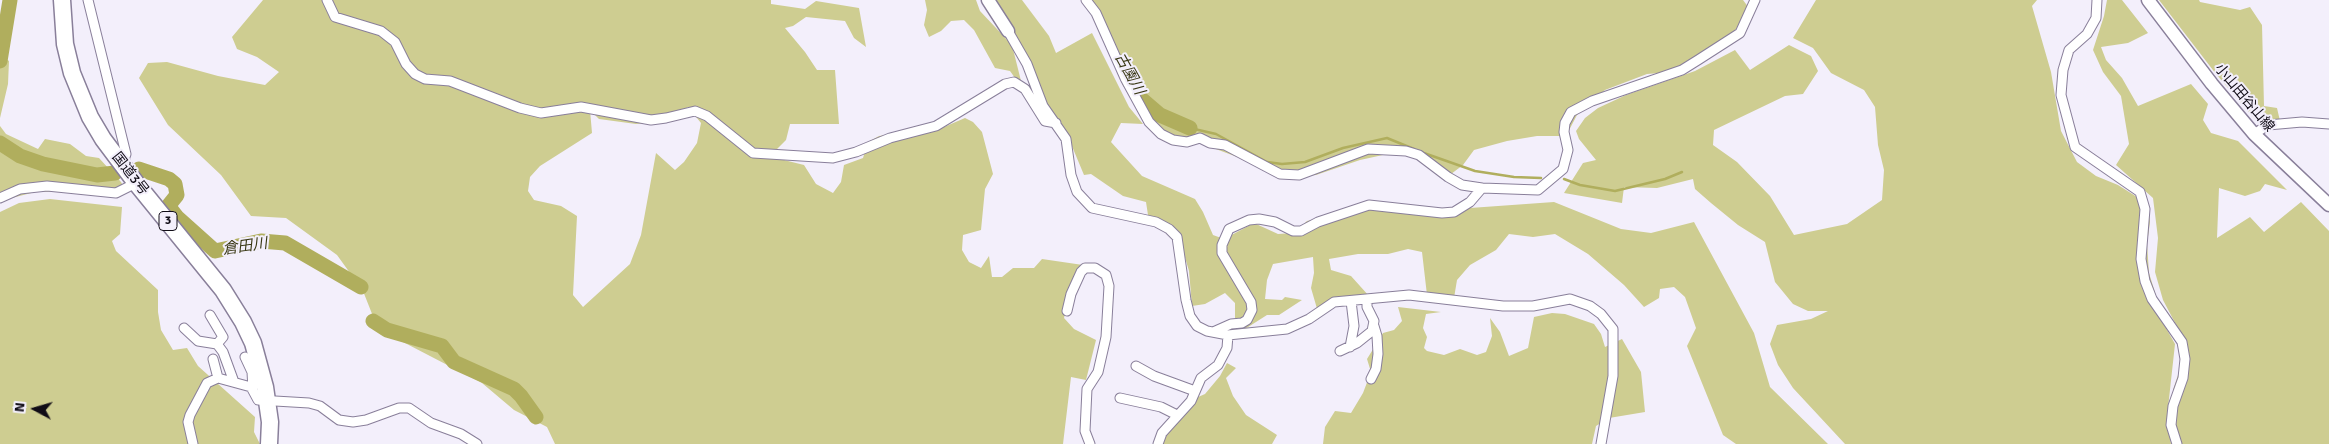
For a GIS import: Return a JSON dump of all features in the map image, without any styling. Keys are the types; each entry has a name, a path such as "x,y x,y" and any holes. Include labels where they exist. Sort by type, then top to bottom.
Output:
{"highway":[{"name":"国道3号","path":"62,0 65,44 80,95 103,139 231,301 252,343 267,402 269,444"}],"main road":[{"path":"988,0 1008,31"},
{"name":"小山田谷山線","path":"2148,0 2212,84 2254,134 2295,175 2329,205"}],"street":[{"path":"88,0 126,154 122,164"},
{"path":"328,0 335,17 381,31 395,42 406,64 415,74 425,78 450,81 520,108 541,113 581,107 651,120 695,111 714,121 754,153 833,158 856,152 890,138 936,126 1005,84 1014,82 1025,89 1045,121 1056,123"},
{"path":"1086,0 1096,13 1125,78 1149,122 1167,137 1187,142 1200,138 1210,143 1225,145 1280,174 1298,175 1368,149 1406,151 1419,155 1462,185 1482,188 1538,190 1563,169 1568,150 1564,132 1565,123 1571,112 1592,101 1682,70 1740,33 1756,0"},
{"path":"2097,0 2096,18 2087,34 2069,50 2062,70 2062,95 2075,147 2140,192 2145,209 2141,259 2145,281 2152,299 2182,342 2185,359 2183,378 2173,406 2172,425 2177,444"},
{"path":"1008,31 1027,64 1043,106 1066,139 1071,175 1077,192 1092,208 1156,222 1169,229 1177,237 1186,300 1190,316 1197,326 1212,332 1228,335 1287,329 1309,319 1334,302 1409,295 1503,306 1533,306 1570,299 1590,306 1601,314 1613,329 1612,376 1601,444"},
{"path":"2254,134 2268,125 2302,122 2329,124"},
{"path":"0,198 20,189 46,186 116,193 136,183"},
{"path":"1212,332 1231,324 1242,323 1247,320 1252,310 1251,302 1222,253 1222,245 1228,229 1249,220 1260,219 1275,222 1293,231 1300,231 1318,222 1369,205 1442,213 1454,212 1470,202 1482,188"},
{"path":"1067,311 1071,294 1081,272 1085,268 1094,268 1106,275 1109,286 1106,337 1098,372 1087,389 1085,431 1090,444"},
{"path":"1350,347 1354,326 1351,300"},
{"path":"1367,300 1367,307 1374,321 1378,354 1376,369 1370,379"},
{"path":"210,315 223,337 217,344"},
{"path":"1340,351 1350,347 1364,337 1374,326"},
{"path":"184,328 198,341 217,344 223,352 234,382"},
{"path":"1158,444 1162,433 1191,401 1201,378 1218,365 1227,348 1228,335"},
{"path":"246,358 252,372 254,390 258,400 309,403 320,406 339,420 353,422 366,420 399,408 409,408 431,423 461,434 478,444"},
{"path":"213,359 218,378"},
{"path":"1136,366 1154,376 1195,391"},
{"path":"193,444 188,422 207,383 218,378 245,384 254,390"},
{"path":"1120,398 1161,407 1178,415"}],"shaded area":[{"path":"263,0 771,0 771,4 805,9 816,1 859,8 866,47 854,38 845,21 806,17 793,26 785,28 817,70 835,70 839,124 790,124 786,140 775,151 776,158 804,165 816,184 833,193 841,182 844,165 863,158 868,142 879,136 944,127 965,118 973,122 982,132 993,174 985,189 981,230 963,235 962,250 969,262 981,268 989,256 992,277 1002,277 1013,268 1034,268 1042,259 1083,265 1072,284 1064,318 1074,329 1096,340 1086,380 1071,377 1063,444 555,444 547,427 514,410 482,383 378,329 363,291 337,255 286,218 251,216 221,175 168,125 139,78 148,63 167,62 218,76 265,85 279,72 257,57 237,49 232,37","holes":["688,107 701,123 697,143 684,162 675,170 656,153 641,235 630,264 583,307 573,295 577,216 561,206 534,200 528,191 530,177 540,166 592,133 590,110 599,119 636,124 668,121"]},
{"path":"925,0 976,0 980,11 1012,45 1023,89 1010,71 995,68 974,30 964,20 951,21 941,31 929,37 924,25 927,10"},
{"path":"991,0 1022,0 1049,36 1056,53 1092,33 1129,107 1143,124 1121,123 1111,142 1142,176 1195,199 1213,235 1224,239 1254,223 1278,234 1294,233 1307,221 1368,207 1442,210 1554,202 1621,229 1651,233 1694,222 1754,333 1770,387 1828,444 1736,444 1723,435 1687,346 1696,328 1685,297 1674,287 1660,289 1659,298 1644,307 1624,285 1588,254 1555,234 1533,237 1509,234 1496,250 1470,265 1457,280 1454,298 1427,295 1422,252 1408,249 1388,254 1358,254 1329,259 1331,270 1351,276 1369,296 1318,312 1311,288 1314,273 1313,257 1273,264 1267,280 1265,299 1282,300 1285,297 1302,300 1279,315 1267,315 1245,329 1235,324 1235,303 1225,293 1205,304 1192,306 1189,271 1179,237 1170,226 1148,215 1146,202 1123,196 1091,174 1084,175 1069,139 1045,102"},
{"path":"1091,0 1743,0 1749,8 1736,29 1724,43 1703,61 1660,73 1647,74 1605,90 1577,115 1566,136 1537,136 1507,141 1474,150 1463,165 1451,174 1416,156 1392,153 1360,160 1316,175 1291,177 1197,142 1178,140 1163,132 1134,100"},
{"path":"1816,0 2037,0 2032,6 2051,72 2061,131 2077,162 2096,176 2118,185 2148,204 2150,222 2147,244 2149,273 2166,328 2175,344 2167,417 2171,444 1845,444 1793,388 1778,365 1770,344 1777,325 1811,319 1828,311 1808,311 1793,304 1775,282 1765,242 1738,225 1695,189 1693,179 1657,188 1624,187 1622,203 1564,193 1583,163 1596,160 1579,139 1576,131 1585,118 1598,108 1626,95 1695,71 1735,50 1750,70 1789,45 1811,56 1818,71 1803,94 1785,96 1714,130 1713,145 1737,162 1770,196 1794,235 1847,224 1882,200 1884,170 1878,145 1875,107 1864,90 1831,73 1813,48 1793,38"},
{"path":"2107,0 2122,0 2148,33 2128,43 2101,47 2106,60 2122,78 2138,106 2191,84 2208,104 2203,120 2211,133 2238,141 2287,190 2265,184 2260,191 2245,196 2219,188 2217,238 2250,217 2264,232 2301,202 2329,231 2329,444 2181,444 2175,427 2173,390 2179,372 2182,336 2163,300 2155,272 2158,238 2153,198 2116,165 2129,144 2121,96 2103,72 2093,50"},
{"path":"2159,0 2199,0 2200,2 2240,10 2250,7 2262,25 2264,106 2277,108 2280,121 2261,126 2216,74"},
{"path":"0,54 9,61 8,84 0,118"},
{"path":"0,126 6,134 38,149 45,139 70,144 86,156 99,158 121,182 127,193 116,195 64,191 35,192 0,201"},
{"path":"50,199 122,207 120,234 112,241 116,251 158,290 158,312 161,330 173,350 187,348 198,366 255,417 254,432 260,444 0,444 0,212 19,203"},
{"path":"1398,307 1441,312 1426,314 1423,328 1427,337 1424,348 1427,351 1444,355 1460,349 1477,355 1486,352 1492,336 1490,318 1500,332 1509,356 1528,348 1534,317 1552,313 1565,314 1594,324 1601,334 1605,347 1622,339 1641,372 1645,412 1609,418 1596,426 1592,444 1323,444 1325,427 1335,411 1351,413 1363,393 1371,372 1367,359 1383,333 1394,330 1402,321"},
{"path":"1227,363 1236,368 1226,378 1233,396 1246,415 1277,435 1272,444 1160,444 1182,404 1205,394 1220,376"}],"waterway":[{"name":"倉田川","path":"0,61 10,0"},
{"name":"古園川","path":"1129,81 1139,97 1160,115 1190,128"},
{"path":"1190,128 1216,134 1267,162 1282,164 1305,162 1343,148 1387,138 1414,149"},
{"name":"倉田川","path":"0,143 20,156 43,164 97,175 115,173"},
{"path":"1421,152 1475,171 1514,177 1541,178"},
{"name":"倉田川","path":"139,169 169,179 175,184 177,195 169,205 170,208 177,217 215,251 261,241 285,243 361,287"},
{"path":"1564,179 1580,185 1615,191 1665,179 1682,172"},
{"name":"倉田川","path":"373,321 387,330 442,346 454,362 514,389 536,417"}]}
